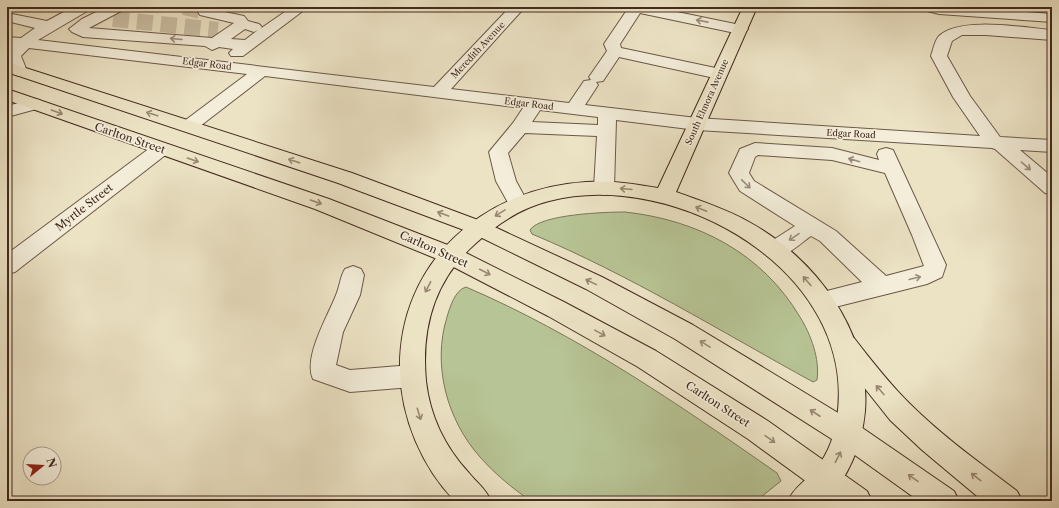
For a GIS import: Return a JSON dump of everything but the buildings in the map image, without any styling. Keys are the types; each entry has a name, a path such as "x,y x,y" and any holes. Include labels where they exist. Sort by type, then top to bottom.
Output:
{"main road":[{"name":"South Elmora Avenue","path":"664,197 718,74 750,7"},
{"path":"13,69 345,178 479,228 594,283 684,332 848,434 944,501"},
{"name":"Carlton Street","path":"7,94 161,149 329,206 450,255 549,305 647,359 758,430 857,501"},
{"path":"476,501 452,488 425,431 416,400 412,376 413,348 422,300 432,279 450,255 479,228 504,210 518,204 574,190 604,188 632,190 664,197 698,208 730,221 775,250 804,276 830,312 845,345 873,381 908,420 947,454 1007,501"},
{"path":"804,501 826,479 839,457 848,434 852,412 852,386 845,345"}],"street":[{"path":"229,30 230,7"},
{"path":"219,66 301,7"},
{"name":"Meredith Avenue","path":"438,93 518,7"},
{"path":"928,7 939,10 1052,18"},
{"path":"718,74 616,51 612,44 636,8 740,29"},
{"path":"205,12 248,45"},
{"path":"13,69 13,55 30,39 49,26 85,14 115,13"},
{"path":"85,14 77,28 83,32 268,30"},
{"path":"7,17 49,26"},
{"path":"185,61 229,30"},
{"path":"1052,35 986,30 959,31 944,39 939,56 962,97 998,143 1052,188"},
{"path":"7,32 30,39"},
{"name":"Edgar Road","path":"7,42 30,39 219,66 573,110 606,122 697,124 1052,146"},
{"path":"573,110 596,76 616,51"},
{"path":"189,126 261,71"},
{"path":"7,112 34,104"},
{"path":"518,204 506,182 498,152 520,127 534,105"},
{"path":"520,127 606,122 607,144 604,188"},
{"path":"823,301 927,275 934,271 935,265 877,135"},
{"name":"Myrtle Street","path":"7,266 161,149"},
{"path":"881,286 828,236 747,186 739,173 747,153 755,149 832,154 877,166 892,167"},
{"path":"775,250 812,225"},
{"path":"353,275 348,295 331,332 322,371 350,381 412,376"}],"green space":[{"path":"625,212 652,216 678,223 702,232 726,244 747,258 767,275 785,294 808,331 816,356 818,372 817,380 813,382 639,285 532,234 530,230 536,225 547,220 560,217 590,213"},
{"path":"466,287 548,327 588,349 665,396 777,473 781,481 756,501 531,501 510,486 480,457 468,442 451,409 442,373 441,354 443,335 447,317 454,299 462,289"}],"tunnel":[{"path":"184,7 205,12"},
{"path":"113,19 218,30"}]}
